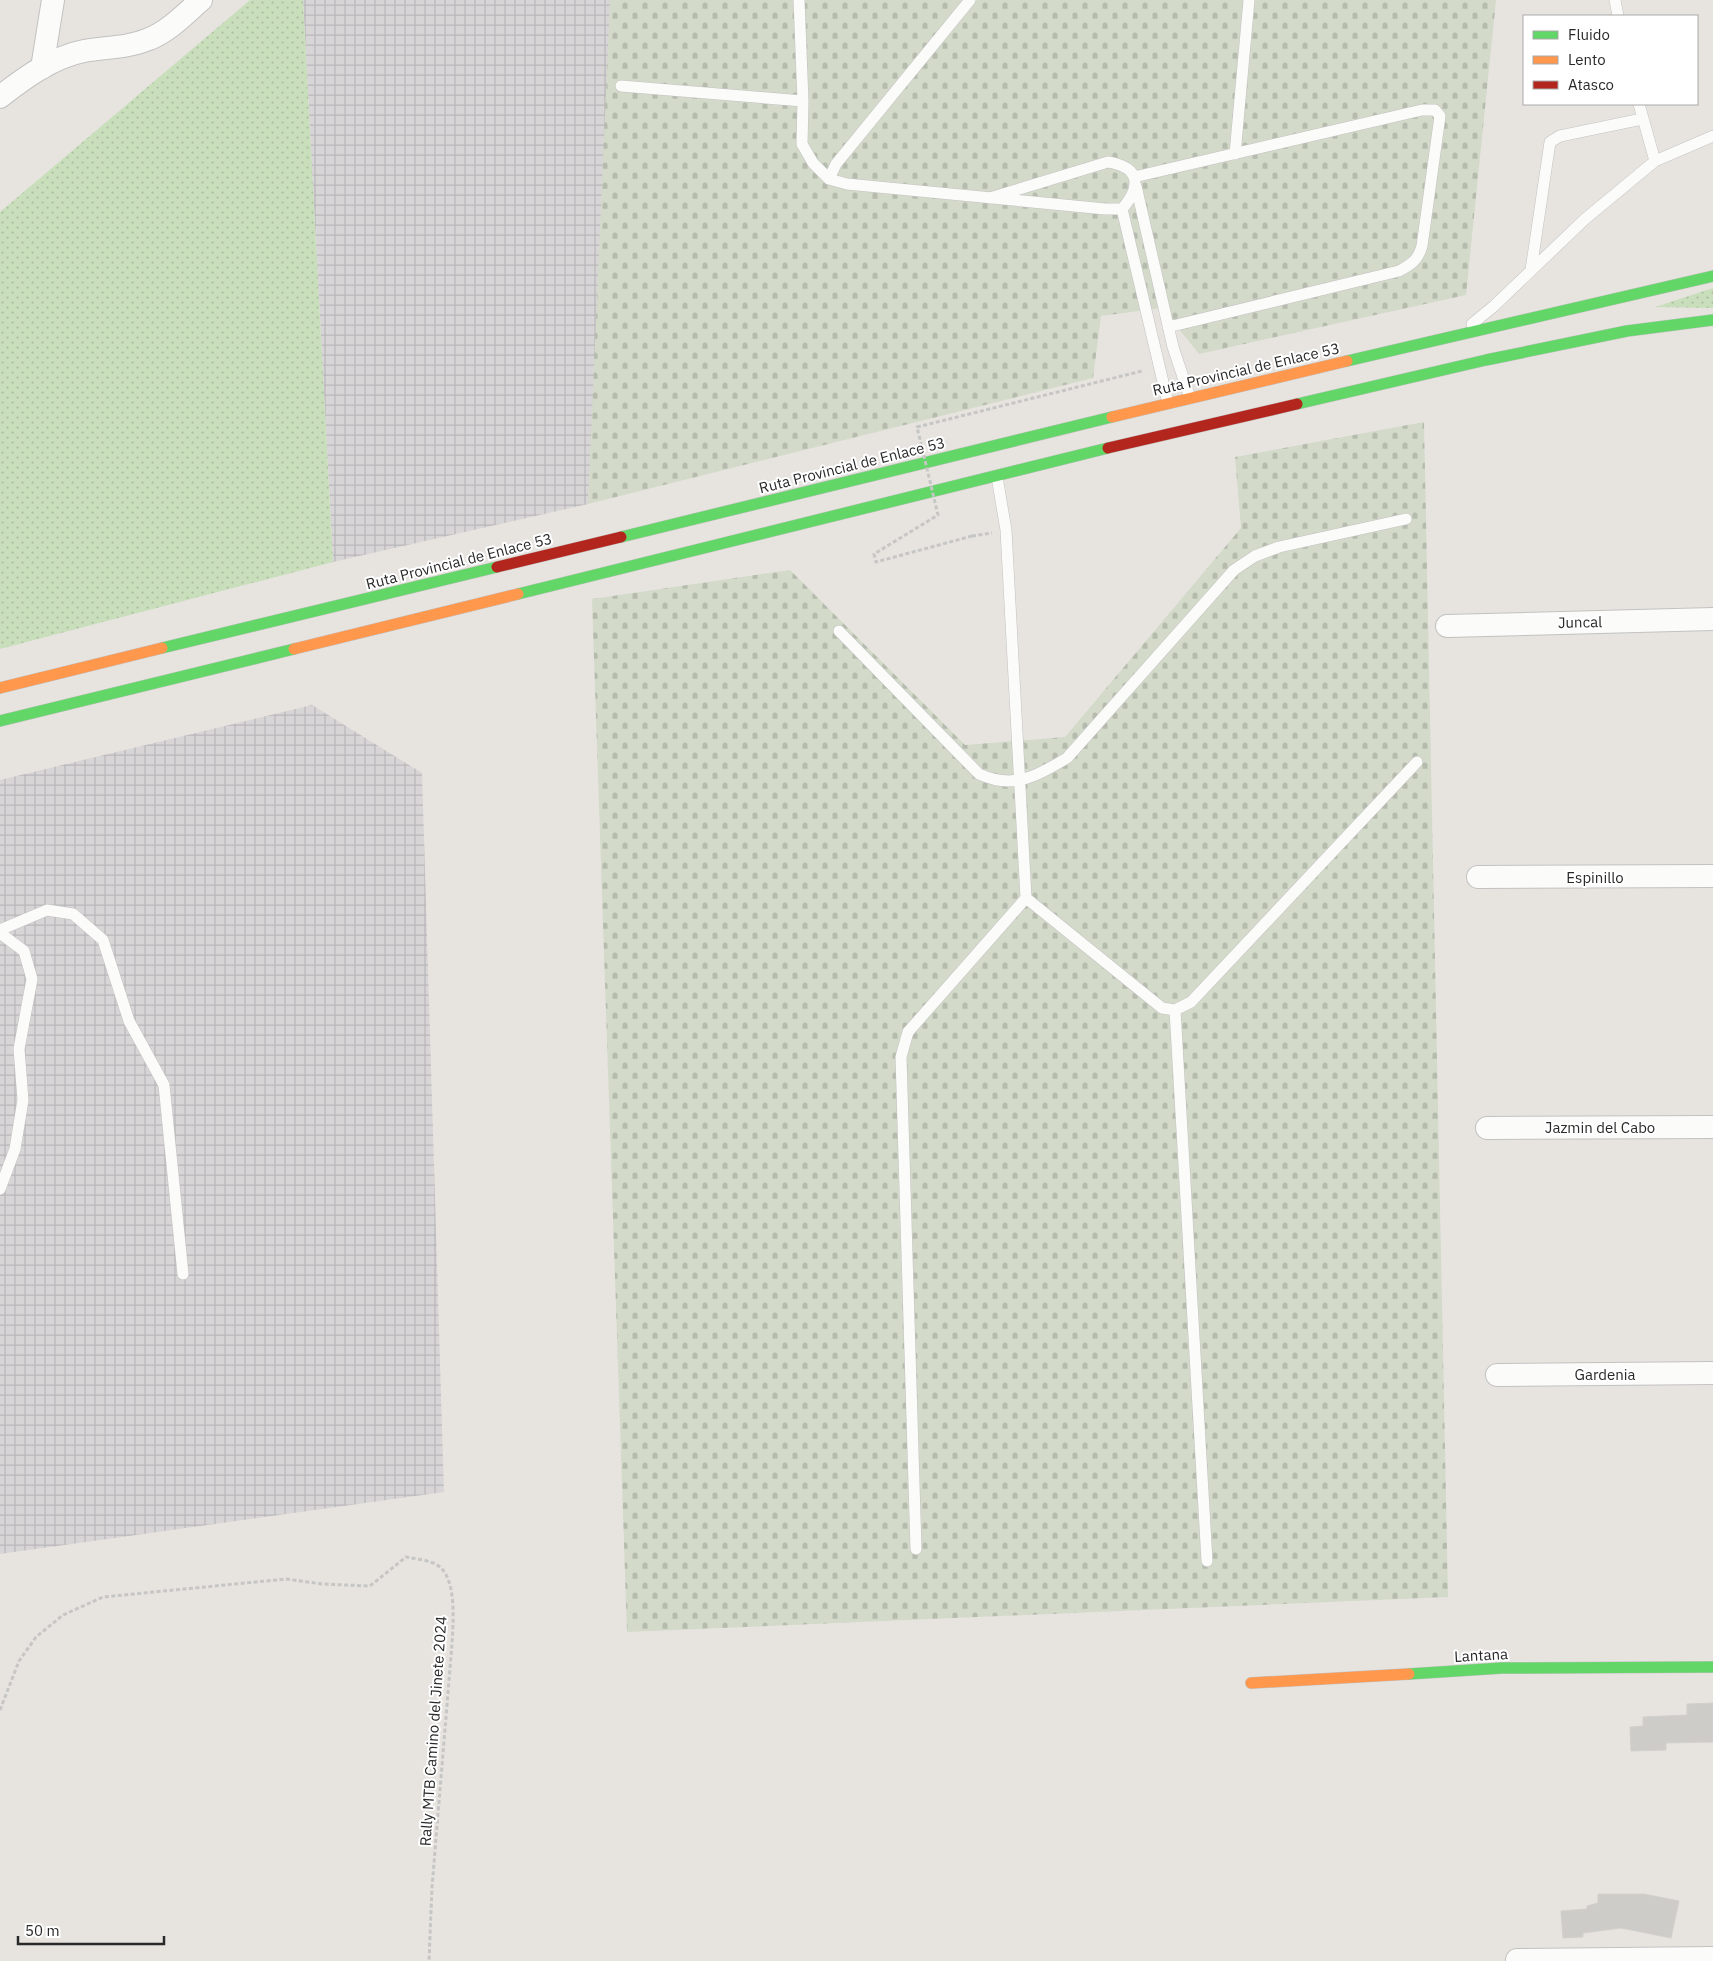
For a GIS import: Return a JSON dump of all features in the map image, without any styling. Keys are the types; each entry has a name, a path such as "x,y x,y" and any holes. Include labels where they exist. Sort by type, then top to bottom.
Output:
{"main road":[{"name":"Ruta Provincial de Enlace 53","path":"0,688 1168,403 1713,276"},
{"path":"0,720 1179,431 1486,360 1627,331 1713,320"},
{"name":"Lantana","path":"1251,1683 1502,1668 1713,1667"}],"street":[{"path":"42,68 53,0"},
{"path":"0,97 42,68 83,51 119,47 149,39 174,24 201,0"},
{"name":"Juncal","path":"1447,626 1713,619"},
{"name":"Espinillo","path":"1478,877 1713,876"},
{"name":"Jazmin del Cabo","path":"1487,1128 1713,1128"},
{"name":"Gardenia","path":"1496,1375 1713,1373"},
{"path":"1516,1960 1713,1958"}],"lane":[{"path":"799,0 803,101 802,144 812,163 830,179 847,184 1105,209 1122,209"},
{"path":"830,179 836,164 970,0"},
{"path":"1235,154 1250,0"},
{"path":"1615,0 1618,15"},
{"path":"621,86 803,101"},
{"path":"1639,105 1656,160"},
{"path":"1135,181 1235,154 1422,110 1435,110 1440,116 1422,246 1419,255 1413,263 1400,271 1168,327"},
{"path":"1531,270 1550,142 1560,136 1642,119"},
{"path":"1459,335 1494,306 1585,219 1656,160 1713,136"},
{"path":"990,198 1108,162 1120,164 1128,168 1135,181 1173,347 1190,398"},
{"path":"1122,209 1130,199 1135,181"},
{"path":"1122,209 1168,403"},
{"path":"916,1549 901,1057 908,1032 1026,898 1006,530 997,477"},
{"path":"839,632 979,774 1004,782 1019,781 1040,774 1067,758 1234,570 1255,556 1278,547 1406,519"},
{"path":"1026,898 1162,1008 1175,1010 1191,1002 1417,762"},
{"path":"0,1189 15,1149 23,1100 19,1049 32,979 24,951 0,932 47,910 73,914 104,940 129,1021 164,1085 183,1274"},
{"path":"1175,1010 1207,1561"}],"path":[{"path":"972,536 876,562 874,554 938,515 917,427 1142,371"},
{"name":"Rally MTB Camino del Jinete 2024","path":"0,1710 19,1661 36,1637 63,1615 103,1597 286,1579 322,1584 370,1586 406,1557 425,1560 441,1568 450,1586 453,1615 432,1887 429,1961"}],"shaded area":[{"path":"303,0 617,0 588,504 333,562"},
{"path":"312,705 422,773 444,1492 0,1554 0,780"}],"green space":[{"path":"250,0 303,0 333,562 0,649 0,212"},
{"path":"610,0 1496,0 1466,295 1199,354 1162,308 1101,316 1093,378 588,504"},
{"path":"1713,288 1713,308 1655,307"},
{"path":"1424,422 1448,1597 627,1632 592,599 790,570 965,745 1065,737 1241,528 1235,457"}],"building":[{"path":"1713,1703 1713,1742 1666,1743 1666,1750 1631,1751 1630,1727 1643,1726 1643,1717 1687,1715 1687,1704"},
{"path":"1598,1894 1644,1894 1679,1901 1671,1938 1621,1928 1583,1933 1583,1937 1563,1938 1561,1911 1587,1909 1587,1906 1598,1903"}],"traffic: fast":[{"path":"1347,361 1713,276"},
{"path":"1297,404 1486,360 1627,331 1713,320"},
{"path":"621,537 1112,417"},
{"path":"518,594 1108,448"},
{"path":"162,648 497,567"},
{"path":"0,721 294,649"},
{"path":"1409,1674 1502,1668 1713,1667"}],"traffic: slow":[{"path":"1112,417 1347,361"},
{"path":"294,649 518,594"},
{"path":"0,688 162,648"},
{"path":"1251,1683 1409,1674"}],"traffic: jam":[{"path":"1108,448 1297,404"},
{"path":"497,567 621,537"}]}
